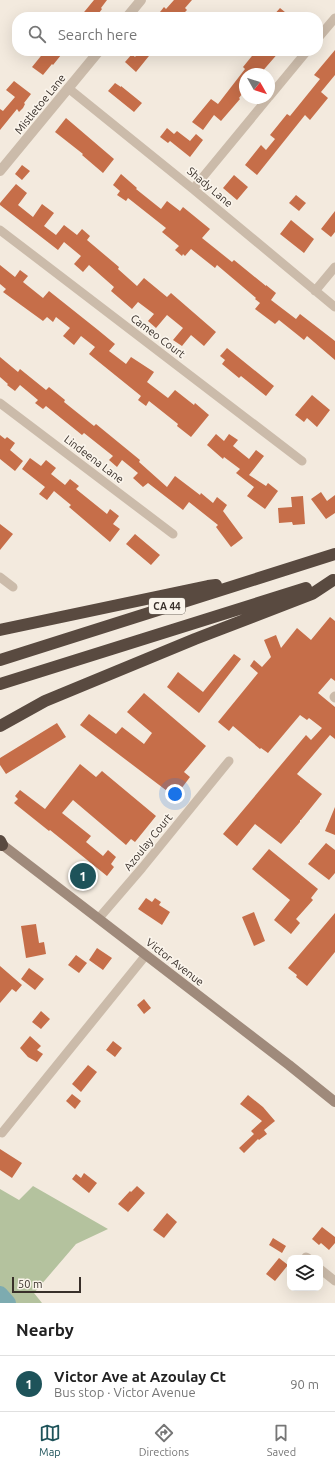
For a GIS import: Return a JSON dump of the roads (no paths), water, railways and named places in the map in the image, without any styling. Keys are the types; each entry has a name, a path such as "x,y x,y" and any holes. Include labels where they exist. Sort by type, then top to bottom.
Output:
{"highway":[{"name":"CA 44","path":"0,660 335,554"},
{"name":"CA 44","path":"0,684 334,580"},
{"path":"0,720 23,708 45,701 195,638 312,594 334,580"},
{"path":"0,630 208,586 243,583"},
{"path":"0,726 45,701"}],"main road":[{"name":"Victor Avenue","path":"1,844 99,918 335,1102"}],"street":[{"path":"131,12 141,0"},
{"path":"323,32 335,18"},
{"name":"Mistletoe Lane","path":"0,171 94,56"},
{"path":"275,91 303,56"},
{"name":"Shady Lane","path":"68,88 193,188 335,307"},
{"path":"193,188 264,104"},
{"name":"Cameo Court","path":"0,230 302,461"},
{"path":"315,291 335,267"},
{"name":"Lindeena Lane","path":"0,403 173,534"},
{"path":"0,577 13,587"},
{"name":"Azoulay Court","path":"99,918 142,868 229,761"},
{"path":"2,1133 146,955"},
{"path":"323,1271 335,1281"}],"waterway":[{"path":"0,1294 8,1303"}],"place":[{"name":"Victor Ave at Azoulay Ct","path":"83,876"}]}
